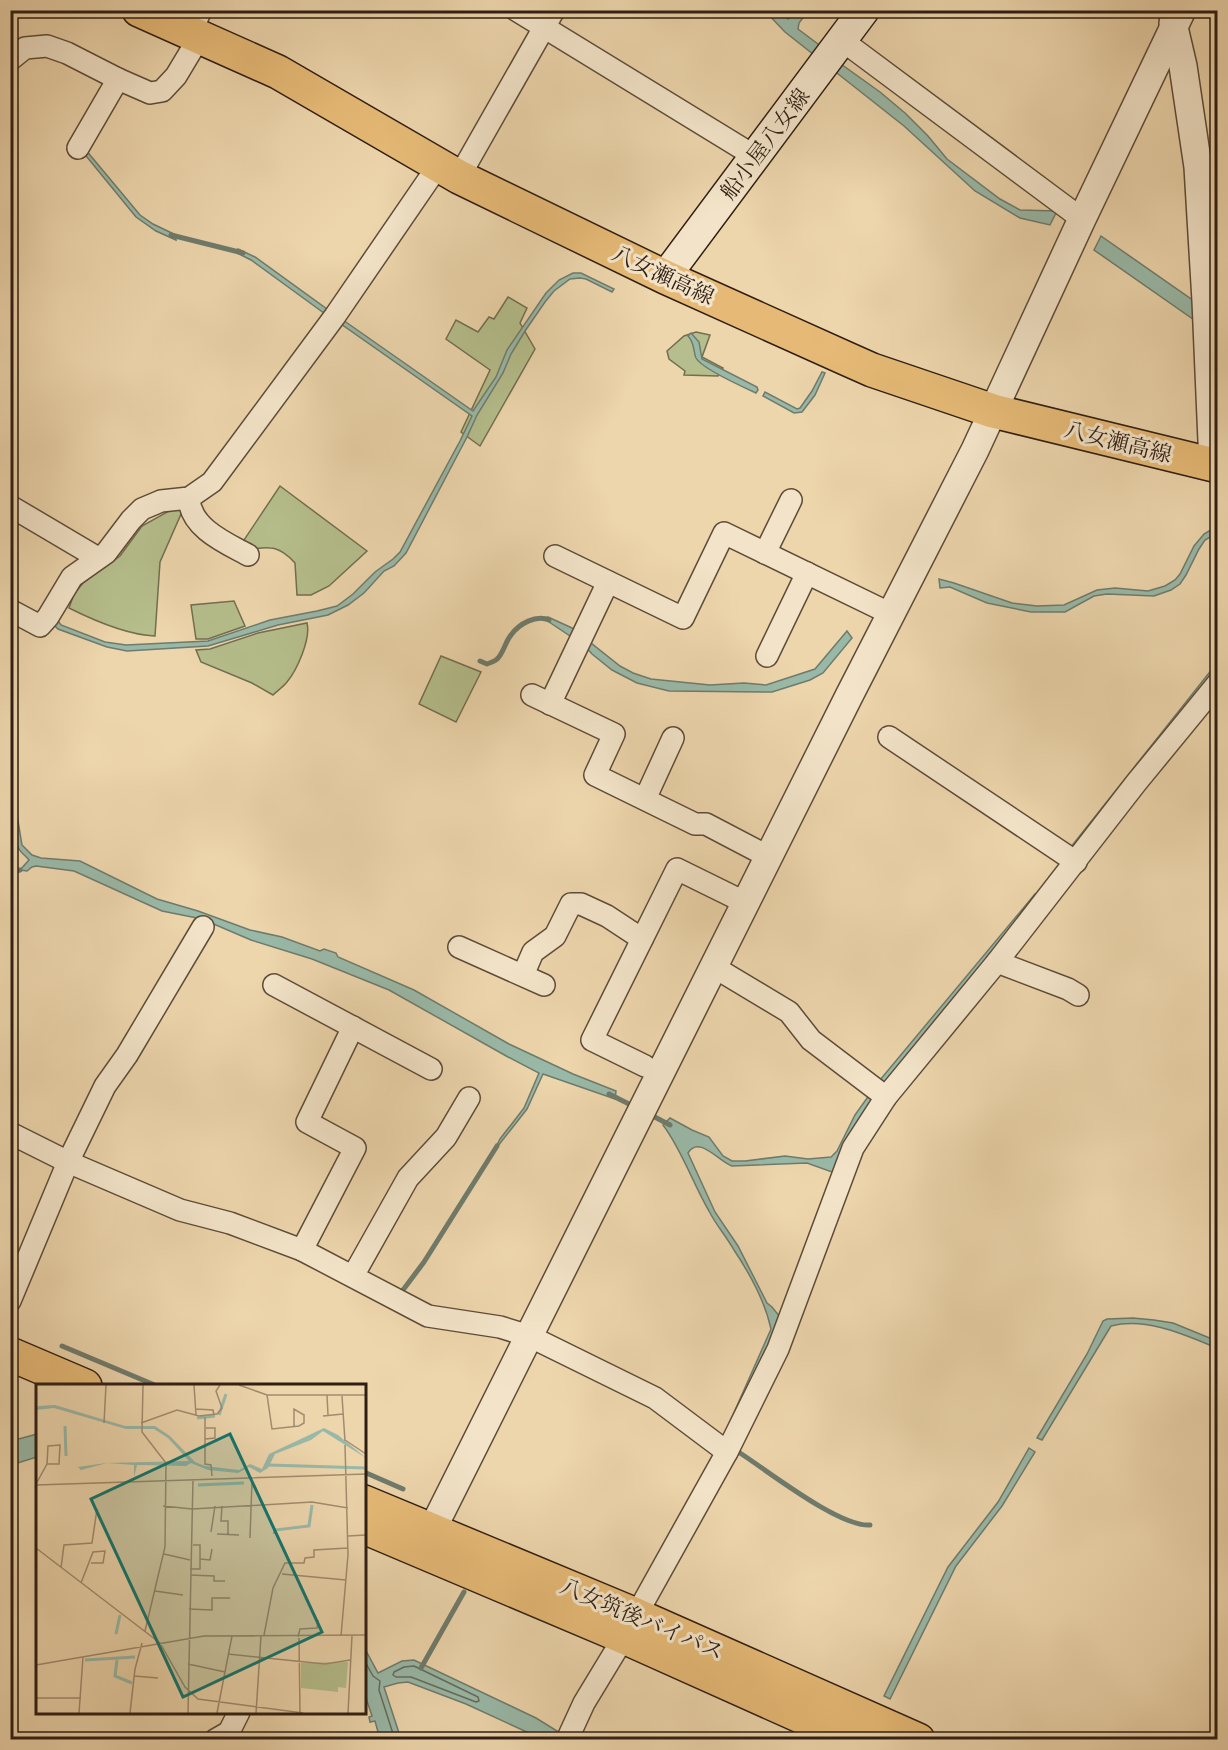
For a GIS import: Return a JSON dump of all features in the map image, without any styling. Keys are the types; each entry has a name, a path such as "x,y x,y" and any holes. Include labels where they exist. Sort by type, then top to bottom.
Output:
{"main road":[{"name":"八女瀬高線","path":"139,10 195,30 278,72 445,177 872,370 993,411 1216,468"},
{"name":"船小屋八女線","path":"665,277 864,10"},
{"path":"10,1354 80,1384"},
{"path":"10,1376 36,1387"},
{"name":"八女筑後バイパス","path":"366,1503 427,1541 630,1626 918,1740"},
{"name":"八女筑後バイパス","path":"366,1527 427,1541"},
{"name":"八女筑後バイパス","path":"630,1626 854,1740"}],"street":[{"path":"516,10 549,19 756,157"},
{"path":"427,1541 993,411 1175,16"},
{"path":"1175,16 1198,167 1216,468"},
{"path":"10,610 40,626 72,577 106,553 142,509 161,501 189,498 212,482 335,316 445,177 515,64 549,19"},
{"path":"10,60 25,48 47,46 67,53 150,93 162,91 176,76 195,30"},
{"path":"843,41 1082,219"},
{"path":"78,148 118,79"},
{"path":"189,498 189,504 199,522 215,537 248,555"},
{"path":"765,553 791,500"},
{"path":"10,506 98,558"},
{"path":"555,556 683,618 724,533 891,614"},
{"path":"766,656 807,573"},
{"path":"608,582 541,699 614,734 595,775 695,824 706,824 769,856"},
{"path":"568,1738 584,1703 630,1626 727,1452 778,1349 853,1148 886,1097 1041,892 1076,862 1143,763 1160,742 1218,683"},
{"path":"889,737 1076,862"},
{"path":"645,799 673,738"},
{"path":"645,1066 592,1040 677,869 746,903"},
{"path":"523,975 533,952 555,936 571,904 581,904 607,916 642,939"},
{"path":"10,1301 68,1162 105,1086 127,1055 203,927"},
{"path":"459,946 544,985"},
{"path":"714,967 789,1012 811,1040 886,1097"},
{"path":"983,969 1068,989 1078,995"},
{"path":"274,985 431,1069"},
{"path":"302,1250 355,1148 307,1122 353,1027"},
{"path":"353,1276 408,1178 446,1137 469,1098"},
{"path":"10,1133 68,1162 180,1210 230,1223 302,1250 428,1316 500,1327 529,1336 655,1398 727,1452"},
{"path":"215,1740 229,1732 238,1714"}],"green space":[{"path":"508,297 527,308 520,323 535,349 480,446 461,432 490,370 446,339 456,320 478,332 489,317 494,319"},
{"path":"696,332 710,335 702,357 723,368 718,376 684,375 685,371 669,359 667,351 684,336"},
{"path":"280,486 367,551 329,586 311,595 297,595 295,563 284,553 273,548 253,549 240,546"},
{"path":"185,505 160,562 155,636 123,630 69,608 74,594 83,583 120,556 142,526 178,506"},
{"path":"234,601 245,626 208,639 196,639 191,605"},
{"path":"307,623 307,637 299,662 287,682 273,695 252,683 201,662 196,650 210,649 258,633"},
{"path":"441,656 481,672 456,722 419,704"}],"water":[{"path":"765,11 778,11 788,19 796,11 808,11 799,23 798,29 905,113 947,159 1000,199 1020,210 1057,211 1050,225 1020,218 975,191 904,126 785,32"},
{"path":"85,149 140,215 176,235 176,240 156,231 136,217 82,151"},
{"path":"1101,236 1194,301 1200,324 1094,250"},
{"path":"238,249 255,257 331,312 328,316 251,260 237,253"},
{"path":"573,273 581,273 614,289 612,292 580,278 570,279 554,291 511,354 406,553 348,605 328,615 278,625 208,646 127,651 107,647 58,629 54,625 58,621 61,625 105,642 126,645 208,641 270,620 337,606 400,552 472,416 341,324 343,320 473,411 496,377 507,350 546,293 559,280"},
{"path":"691,333 699,342 702,359 757,387 756,393 700,362 696,358 693,344 688,336"},
{"path":"822,372 825,373 815,395 802,412 794,413 763,396 765,392 797,409 800,408"},
{"path":"1217,526 1217,533 1205,540 1180,584 1154,596 1107,594 1094,596 1065,612 1031,612 987,603 950,587 940,588 939,579 1012,603 1037,606 1064,605 1097,590 1115,588 1148,591 1175,580 1194,546 1204,534"},
{"path":"548,617 572,628 620,666 633,673 651,679 710,685 744,683 766,685 815,669 847,631 852,638 823,673 810,680 772,692 669,691 637,683 612,670 585,646 543,618"},
{"path":"1217,663 1217,677 1077,853 1070,848"},
{"path":"10,814 17,815 22,845 32,855 41,858 80,861 157,899 250,930 282,937 320,951 324,949 336,953 338,957 414,990 509,1044 616,1091 615,1099 543,1074 527,1109 494,1151 500,1139 524,1108 539,1073 389,990 312,959 251,940 202,919 162,911 74,871 36,866 27,871 20,870 29,860 15,841"},
{"path":"1035,894 1042,898 837,1170 832,1172 807,1163 732,1166 703,1148 692,1148 688,1153 715,1212 738,1246 767,1303 780,1317 780,1323 724,1435 771,1329 765,1308 751,1278 703,1201 676,1145 663,1125 670,1118 709,1137 723,1156 732,1161 785,1156 808,1159 831,1157 837,1151 855,1115 880,1080"},
{"path":"1133,1318 1173,1323 1217,1341 1217,1348 1179,1333 1152,1326 1125,1324 1111,1326 1042,1440 1037,1438 1087,1354 1103,1321"},
{"path":"36,1434 36,1457 11,1465 11,1441"},
{"path":"1029,1448 1035,1452 1002,1506 956,1566 890,1699 884,1696 948,1567 998,1502"},
{"path":"366,1651 378,1673 402,1661 414,1660 536,1718 570,1739 542,1739 466,1704 408,1682 384,1687 401,1739 380,1739 375,1721 370,1722 369,1717 372,1716 366,1698"}],"waterway":[{"path":"171,235 243,253"},
{"path":"480,661 487,664 496,660 511,635 523,624 539,618 549,620"},
{"path":"10,881 16,871 20,870"},
{"path":"609,1094 635,1107"},
{"path":"649,1114 670,1125"},
{"path":"403,1290 424,1262 497,1146"},
{"path":"62,1346 152,1384"},
{"path":"736,1448 740,1453 823,1508 857,1523 870,1525"},
{"path":"366,1473 403,1489"},
{"path":"421,1668 464,1592"}]}
